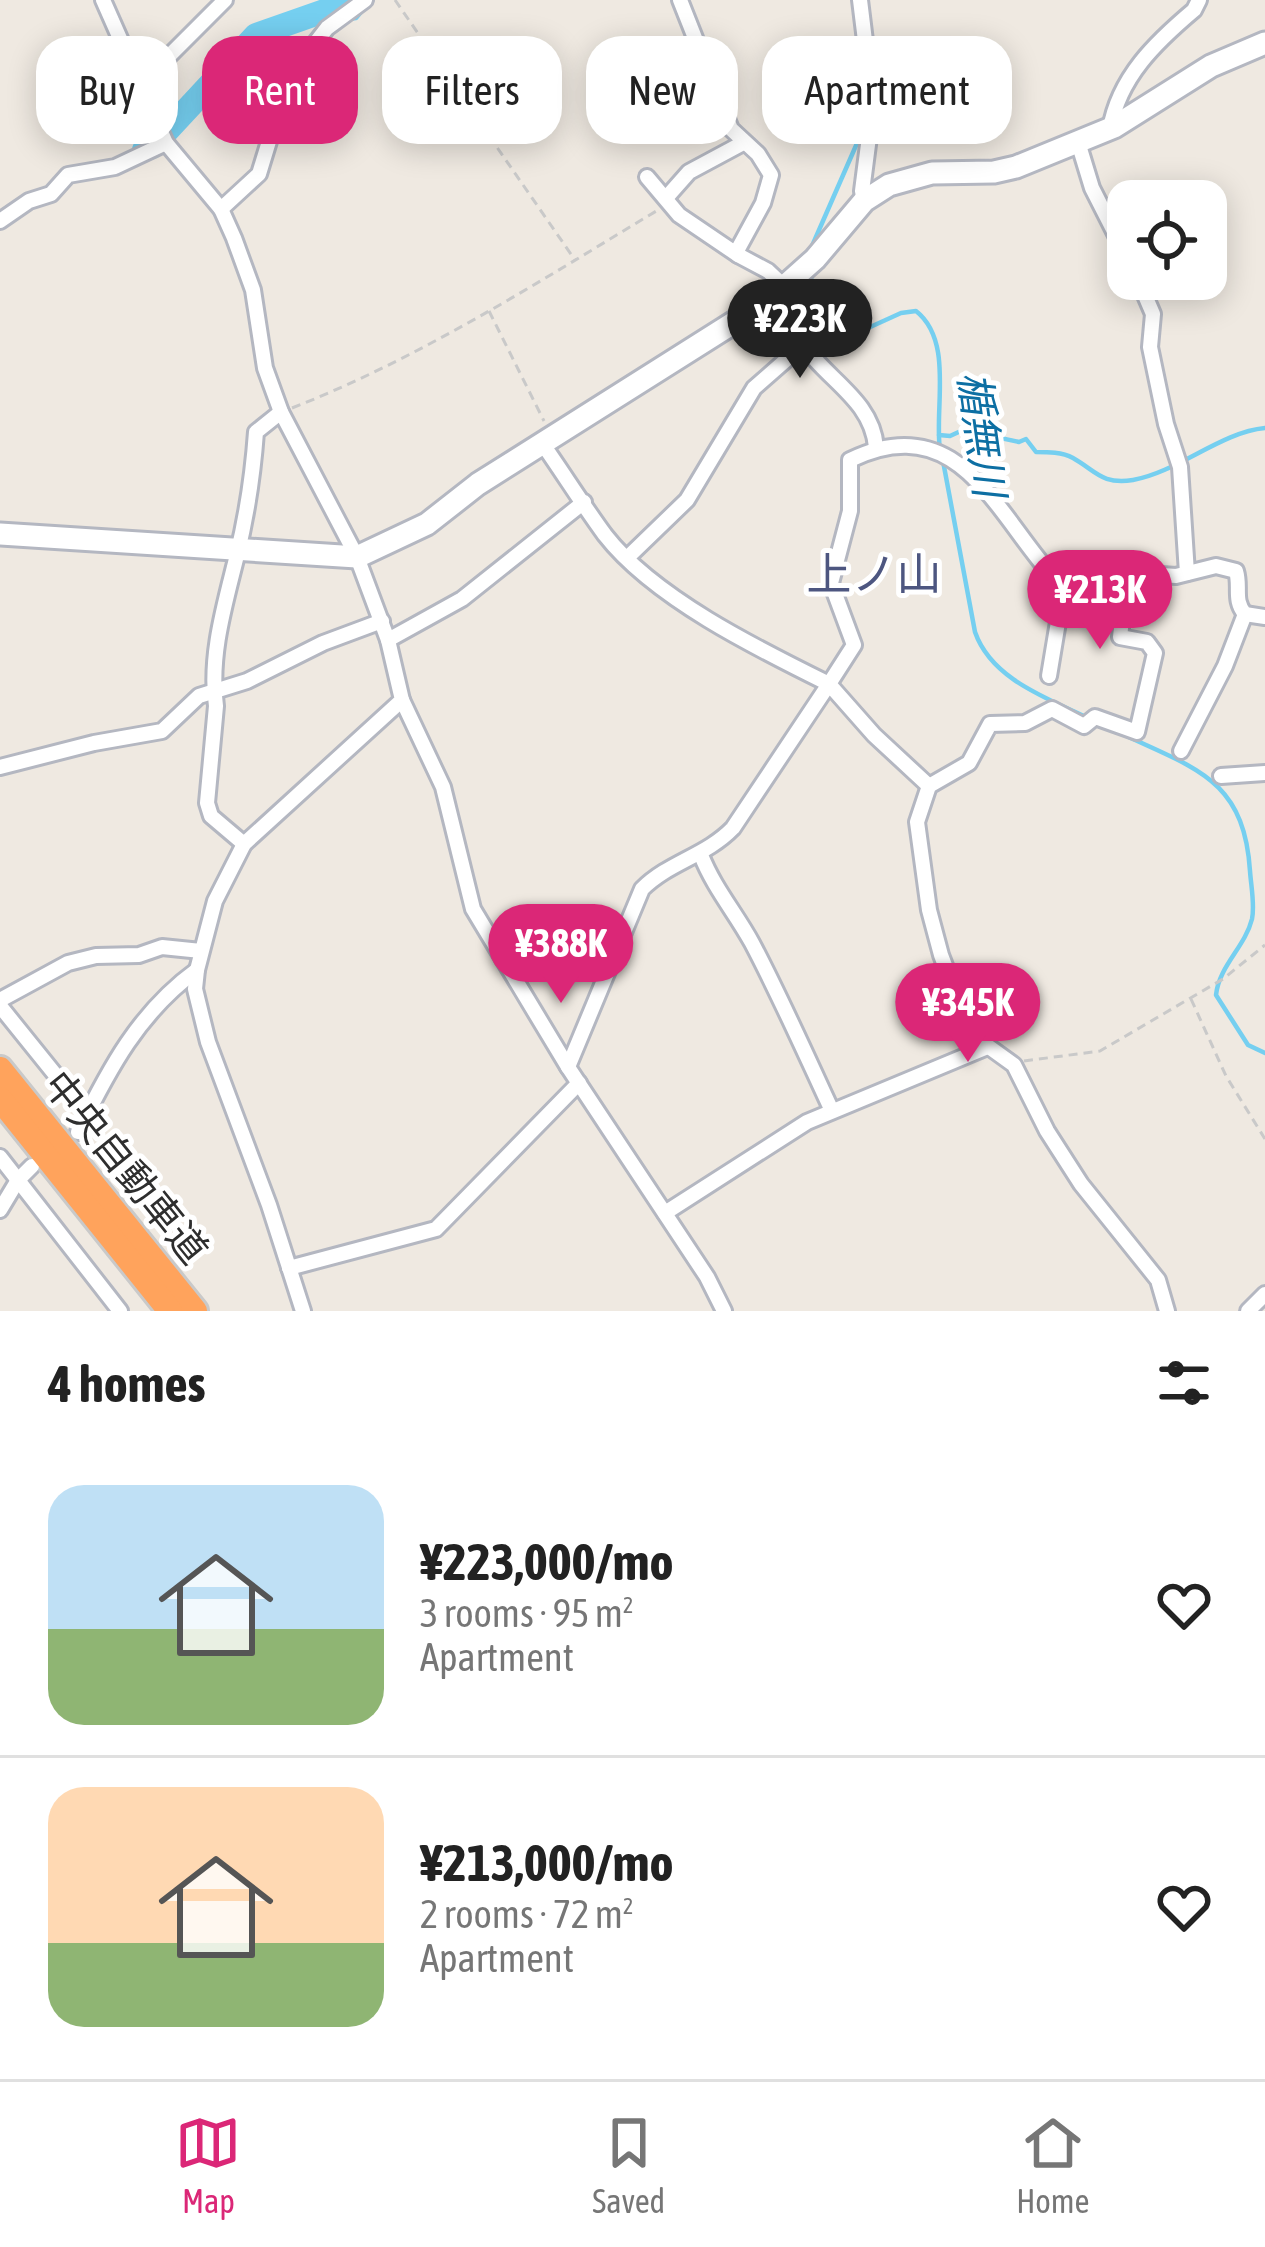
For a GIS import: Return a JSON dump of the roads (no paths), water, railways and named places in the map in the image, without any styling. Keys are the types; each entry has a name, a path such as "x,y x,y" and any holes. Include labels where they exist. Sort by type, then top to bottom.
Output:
{"highway":[{"name":"中央自動車道","path":"0,1069 195,1311"},
{"name":"中央自動車道","path":"0,1099 170,1311"}],"street":[{"path":"103,0 120,36"},
{"path":"178,47 225,0"},
{"path":"220,208 259,174 277,92 342,12 365,0"},
{"path":"680,0 731,129 766,166 770,183 738,255"},
{"path":"860,0 873,106 864,201"},
{"path":"1110,129 1120,96 1146,53 1199,0"},
{"path":"0,534 357,557 427,524 478,484 780,291 864,201 910,176 994,172 1078,142 1110,129 1211,66 1265,44"},
{"path":"668,201 689,172 743,142"},
{"path":"1078,142 1107,218"},
{"path":"0,220 28,201 51,194 68,175 115,167 164,144"},
{"path":"167,144 220,208 253,290 265,368 281,412 357,557 382,622 402,700 443,787 473,909 724,1311"},
{"path":"646,177 694,226 768,271 803,345 870,420 876,447"},
{"path":"1147,300 1153,314 1150,347 1180,467 1186,573"},
{"path":"628,557 688,500 754,388 803,345"},
{"path":"244,844 211,817 207,803 220,616 250,489 256,432 281,412"},
{"path":"546,440 606,536 628,557 710,620 829,684 874,736 929,786"},
{"path":"568,1067 642,889 652,879 701,855 733,829 854,645 831,583 850,511 850,460 876,447 925,447 976,477 996,498 1017,534 1056,580 1061,604 1049,676"},
{"path":"388,640 462,599 584,502"},
{"path":"1056,580 1186,573 1216,566 1236,571 1238,603 1245,614 1265,617"},
{"path":"1127,574 1120,637 1147,642 1155,653 1138,732 1091,720 1084,726 1052,709 1025,723 990,724 969,763 929,786 917,822 929,910 971,1034 1010,1062 1081,1184 1158,1280 1167,1311"},
{"path":"1181,751 1225,666 1245,614"},
{"path":"0,767 94,742 161,731 184,706 214,690 247,681 323,643 382,622"},
{"path":"303,1311 208,1042 195,989 197,970 215,901 244,844 402,700"},
{"path":"1221,776 1265,773"},
{"path":"701,855 714,886 770,978 832,1112"},
{"path":"87,1114 0,1003 68,963 96,956 139,955 161,946 201,951"},
{"path":"78,1132 115,1058 136,1028 197,970"},
{"path":"665,1213 795,1129 985,1048"},
{"path":"289,1268 436,1229 579,1083"},
{"path":"0,1157 120,1311"},
{"path":"0,1210 32,1166"},
{"path":"1248,1311 1265,1294"}],"waterway":[{"path":"144,150 152,147 256,35 333,8 342,0"},
{"name":"楯無川","path":"855,6 858,36"},
{"name":"楯無川","path":"347,19 356,18 365,7"},
{"name":"楯無川","path":"812,246 857,144"},
{"name":"楯無川","path":"810,274 824,320 846,338 901,313 916,311 928,324 939,357 940,450"},
{"path":"939,435 963,430 1019,442 1026,439 1036,452 1069,456 1100,476 1122,481 1150,476 1232,437 1265,428"},
{"name":"楯無川","path":"943,461 975,632 983,648 1006,674 1086,717"},
{"name":"楯無川","path":"1118,732 1210,780 1237,815 1246,840 1253,914 1216,995 1248,1045 1265,1053"}],"district":[{"name":"上ノ山","path":"874,574"}]}
